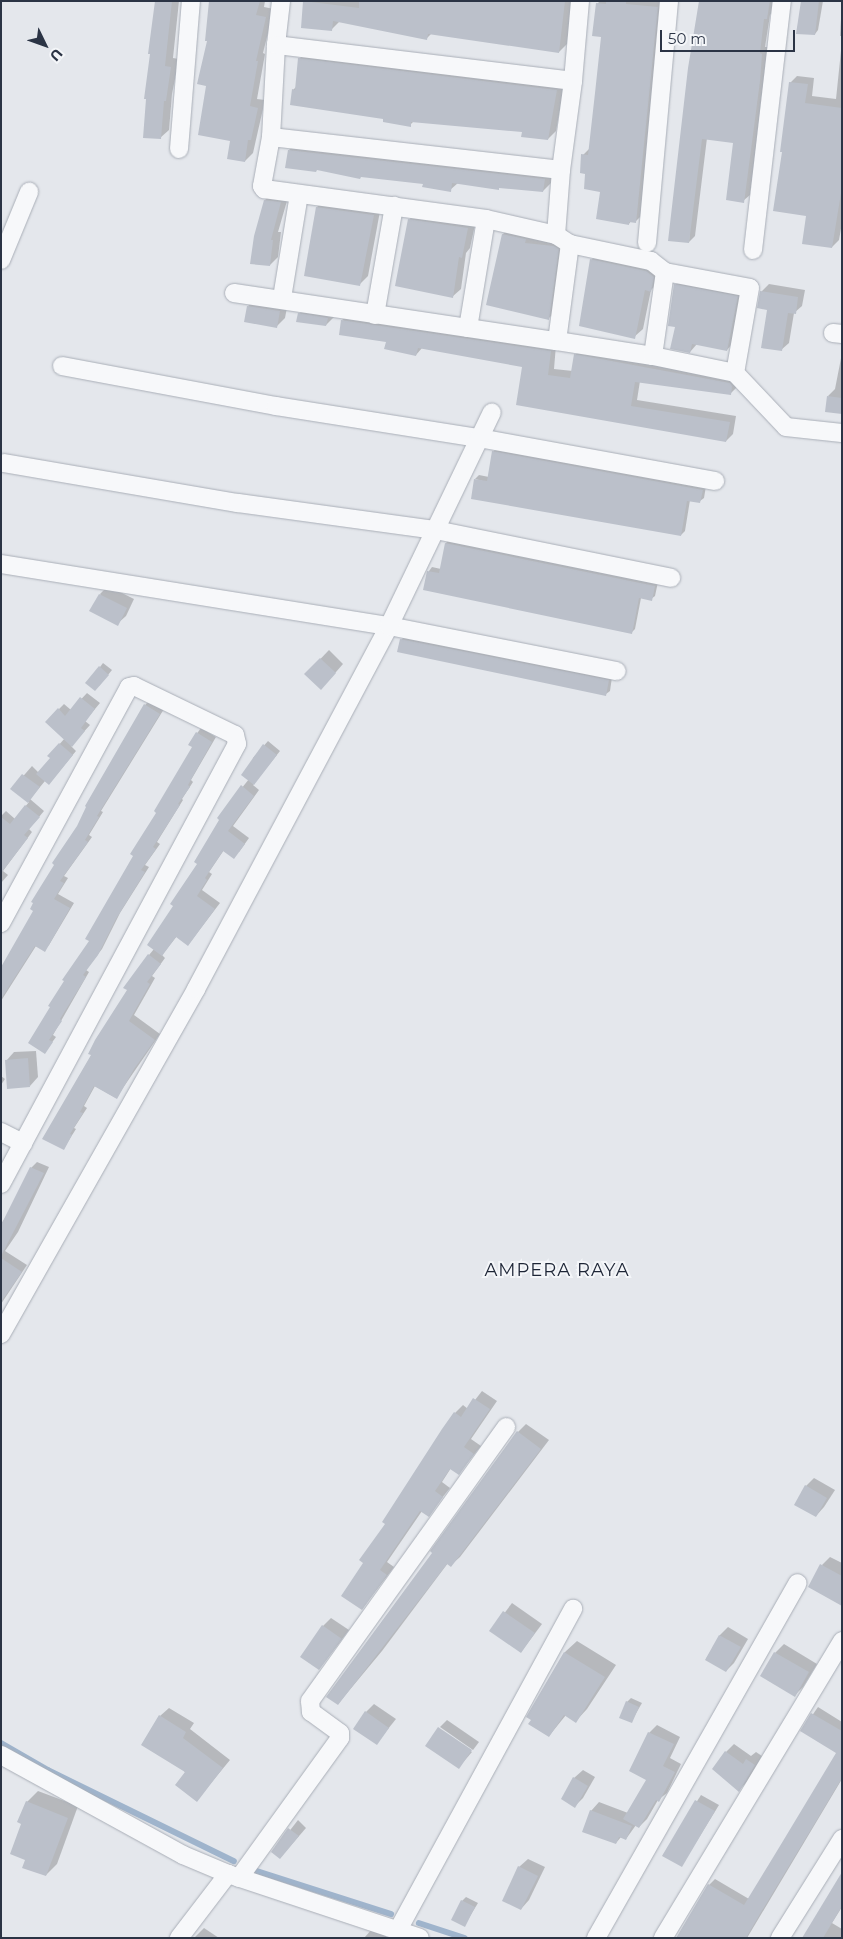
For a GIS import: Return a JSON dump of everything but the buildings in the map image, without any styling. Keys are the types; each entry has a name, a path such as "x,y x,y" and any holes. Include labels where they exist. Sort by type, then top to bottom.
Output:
{"street":[{"path":"179,149 191,1"},
{"path":"282,1 276,45 271,137 262,188 486,219 651,261 665,272 750,288 735,373"},
{"path":"557,341 563,240 561,170 573,81 580,1"},
{"path":"647,243 669,1"},
{"path":"753,250 782,1"},
{"path":"276,45 573,81"},
{"path":"271,137 561,170"},
{"path":"1,260 29,192"},
{"path":"282,298 299,194"},
{"path":"375,315 394,206"},
{"path":"468,328 486,219"},
{"path":"653,356 665,272"},
{"path":"234,293 282,298 375,315 653,356 735,373 786,427 842,433"},
{"path":"62,366 276,406 480,438 715,481"},
{"path":"1,1334 196,989 389,626 492,412"},
{"path":"3,462 238,503 436,530 671,578"},
{"path":"1,564 389,626 617,671"},
{"path":"1,923 128,687 134,686 235,735 237,744 1,1184"},
{"path":"1,1132 23,1143"},
{"path":"179,1938 233,1876 340,1738 340,1733 311,1712 310,1701 506,1427"},
{"path":"596,1938 798,1584"},
{"path":"398,1930 572,1609"},
{"path":"663,1938 842,1642"},
{"path":"1,1755 183,1855 233,1876 420,1938"},
{"path":"780,1938 842,1839"}],"waterway":[{"path":"1,1743 48,1770 234,1861"},
{"path":"254,1870 391,1914"},
{"path":"419,1923 465,1938"}],"district":[{"name":"AMPERA RAYA","path":"557,1270"}]}
